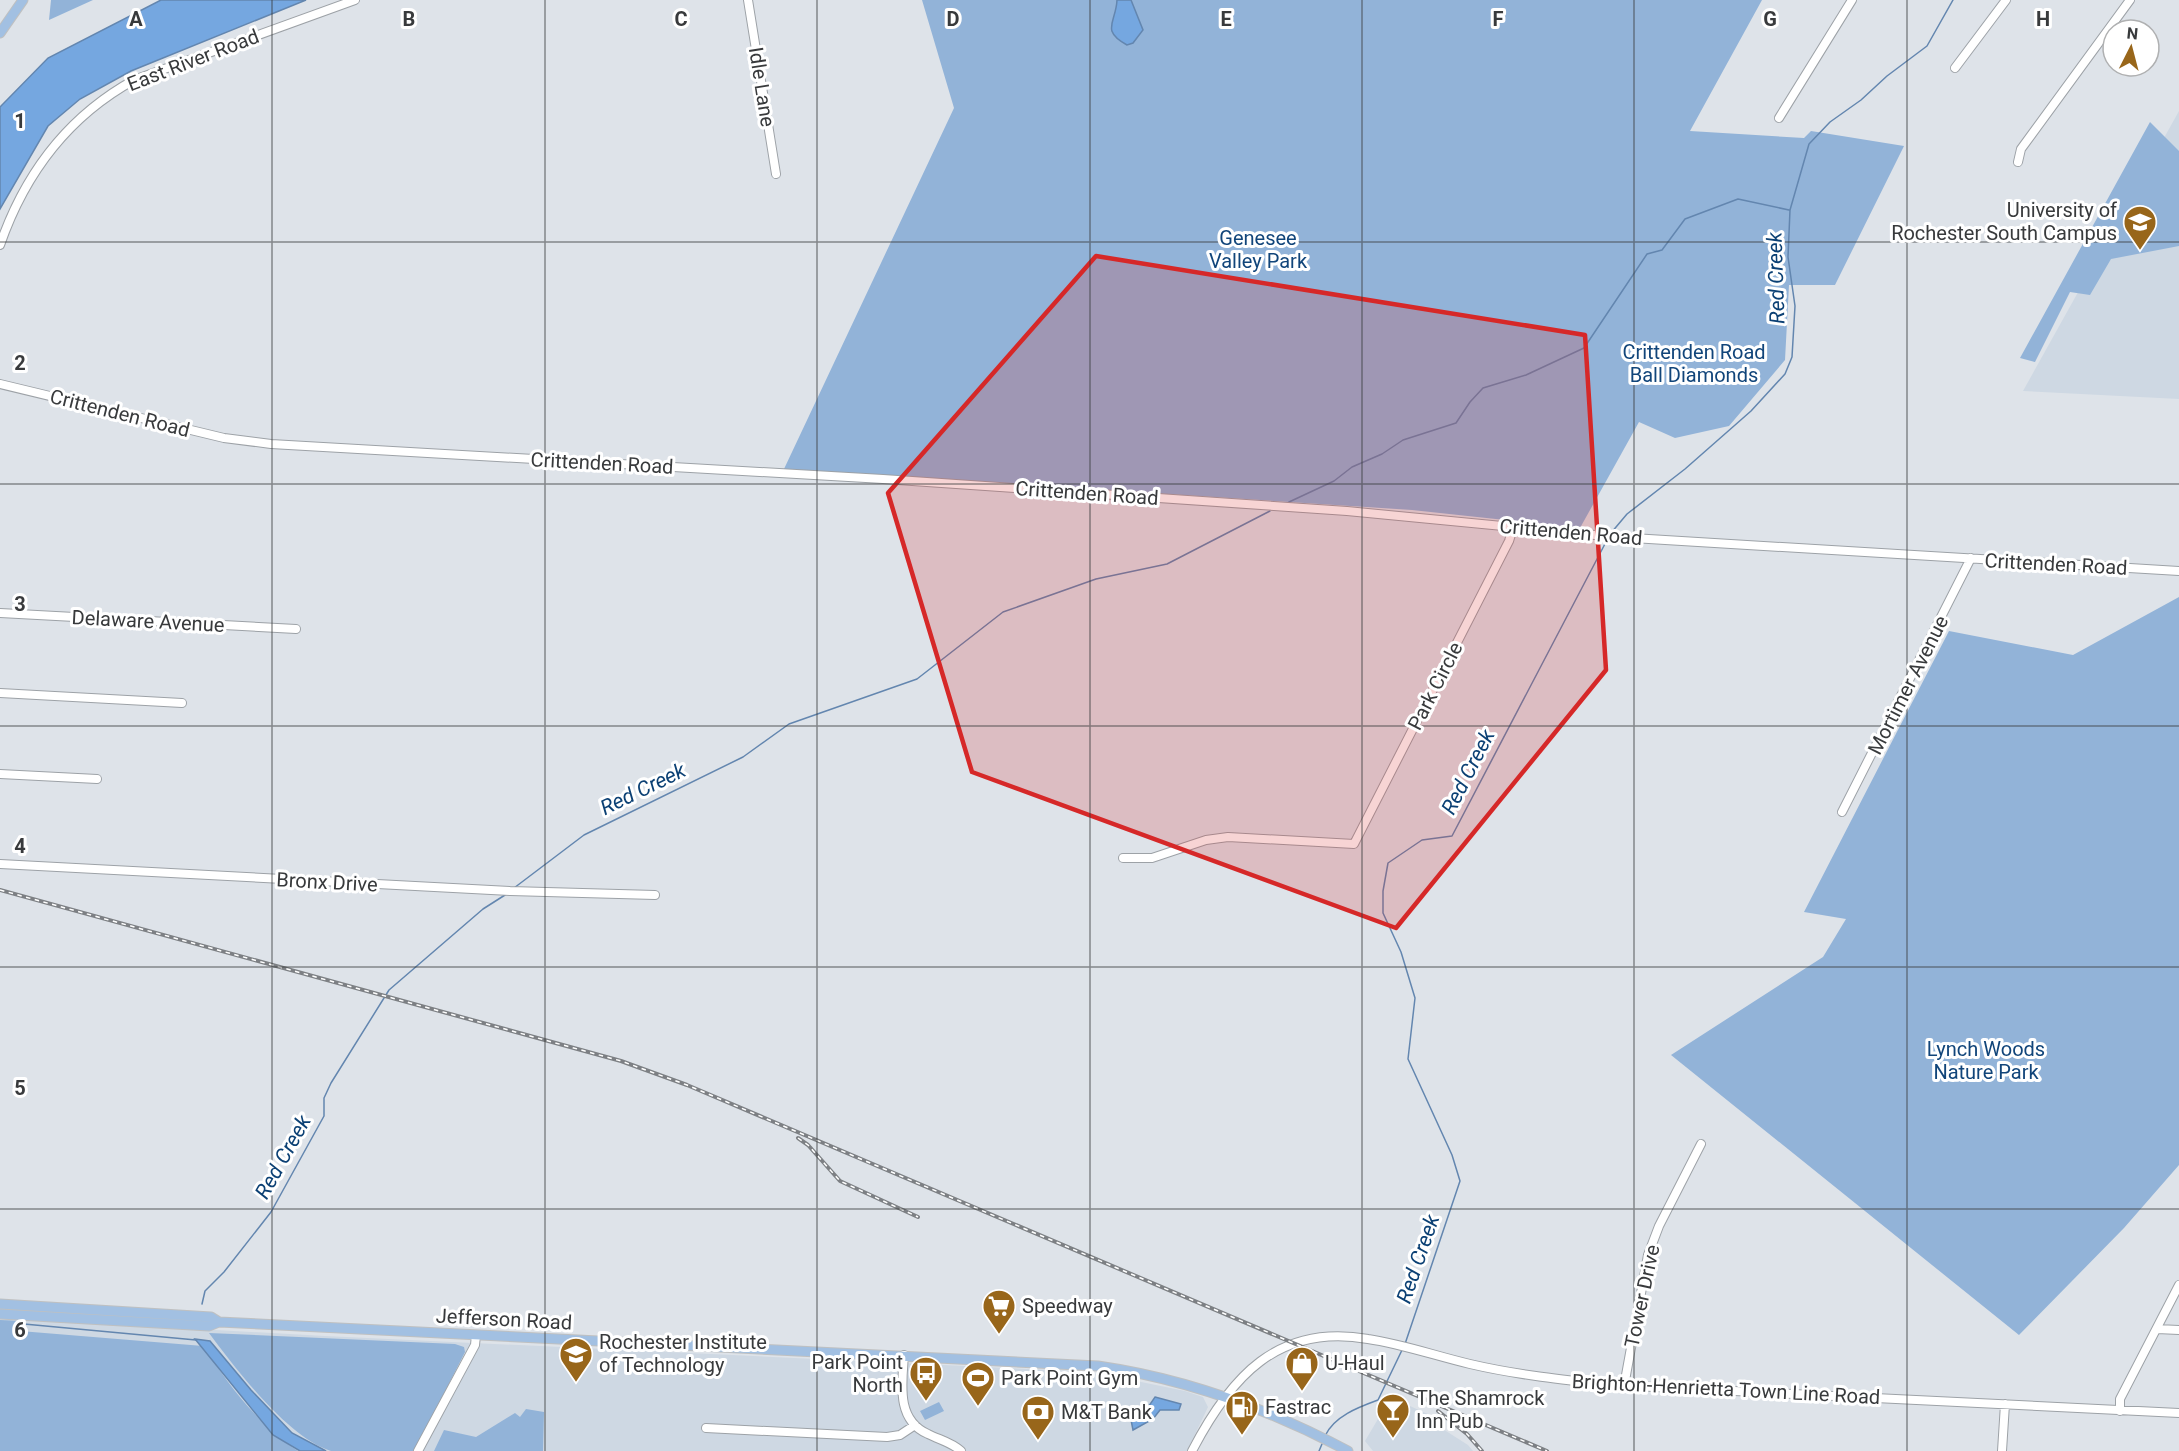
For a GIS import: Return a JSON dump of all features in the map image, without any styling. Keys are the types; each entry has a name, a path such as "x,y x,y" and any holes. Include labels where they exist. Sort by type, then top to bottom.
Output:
{"main road":[{"path":"0,33 23,0"},
{"name":"Jefferson Road","path":"0,1304 211,1317 219,1322"},
{"name":"Jefferson Road","path":"0,1314 209,1326 219,1322 1098,1366 1171,1380 1224,1395 1266,1410 1348,1451"}],"street":[{"name":"East River Road","path":"0,245 21,195 52,144 90,107 134,80 355,0"},
{"name":"Idle Lane","path":"748,0 776,174"},
{"path":"1779,118 1852,0"},
{"path":"1955,68 2006,0"},
{"path":"2018,162 2021,149 2130,0"},
{"name":"Crittenden Road","path":"0,384 224,438 261,443 913,481 1347,511 1599,536 2179,571"},
{"name":"Park Circle","path":"1123,858 1152,858 1206,840 1228,837 1354,844 1513,528"},
{"name":"Mortimer Avenue","path":"1842,812 1971,558"},
{"name":"Delaware Avenue","path":"0,613 297,629"},
{"path":"0,693 182,703"},
{"path":"0,774 97,779"},
{"name":"Bronx Drive","path":"0,864 510,891 655,895"},
{"name":"Tower Drive","path":"1624,1386 1651,1247 1701,1144"},
{"path":"2120,1411 2120,1399 2179,1285"},
{"path":"2157,1329 2179,1330"},
{"path":"418,1451 475,1345 476,1335"},
{"name":"Brighton-Henrietta Town Line Road","path":"1192,1451 1224,1395 1253,1366 1295,1344 1340,1336 1389,1343 1524,1375 1624,1386 2179,1413"},
{"path":"904,1355 903,1400 915,1425 961,1451"},
{"path":"2002,1451 2005,1404"},
{"path":"706,1428 887,1437 900,1435 915,1425"}],"highlighted area":[{"path":"1096,256 1585,335 1606,670 1396,928 972,772 888,493"}],"shaded area":[{"path":"161,0 306,0 131,71 80,99 48,126 0,209 0,107 48,58"},
{"path":"1117,0 1131,0 1143,30 1133,43 1127,45 1114,35 1112,30"},
{"name":"University of Rochester South Campus","path":"2179,111 2179,399 2023,391"},
{"name":"Rochester Institute of Technology","path":"0,1318 325,1336 1070,1371 1117,1377 1185,1391 1203,1397 1208,1407 1187,1451 0,1451"},
{"path":"195,1339 210,1341 251,1390 292,1433 326,1451 300,1451 273,1435"},
{"path":"1155,1397 1181,1404 1179,1410 1160,1410 1153,1419 1133,1430 1131,1420 1142,1416"},
{"path":"1397,1400 1434,1417 1435,1424 1468,1445 1473,1451 1373,1451 1365,1441 1388,1402"}],"green space":[{"path":"51,0 93,0 49,20"},
{"name":"Genesee Valley Park","path":"922,0 1762,0 1690,131 1804,138 1811,131 1904,146 1835,285 1789,285 1785,360 1729,426 1675,438 1639,422 1580,528 1412,510 784,469 954,108"},
{"path":"2150,122 2179,151 2179,246 2111,259 2090,295 2070,292 2035,362 2020,358"},
{"name":"Lynch Woods Nature Park","path":"2179,597 2179,1165 2124,1228 2019,1335 1671,1055 1823,957 1846,919 1804,912 1949,631 2073,655"},
{"path":"0,1320 23,1321 18,1328 20,1331 203,1346 234,1390 257,1417 283,1441 298,1451 0,1451"},
{"path":"209,1333 455,1344 464,1347 465,1352 415,1451 331,1451 315,1444 298,1432 264,1401"},
{"path":"939,1402 944,1411 925,1420 920,1411"},
{"path":"526,1409 544,1412 543,1451 434,1451 444,1430 476,1437 515,1413 520,1417"}],"waterway":[{"name":"Red Creek","path":"1611,533 1627,514 1685,469 1751,411 1785,374 1792,357 1795,306 1788,257 1790,210 1809,144 1830,122 1861,100 1887,76 1927,46 1953,0"},
{"name":"Red Creek","path":"1289,502 1334,481 1352,467 1382,454 1403,440 1456,423 1483,388 1526,375 1584,348 1647,254 1662,250 1685,219 1738,199 1789,210"},
{"name":"Red Creek","path":"514,888 584,835 743,757 789,724 917,679 1003,612 1096,579 1167,564 1270,511"},
{"name":"Red Creek","path":"1405,1344 1460,1181 1452,1155 1408,1059 1415,998 1401,952 1383,913 1383,891 1388,863 1422,840 1452,836 1607,540"},
{"name":"Red Creek","path":"202,1304 205,1291 224,1272 271,1212 324,1116 324,1098 331,1083 389,990 483,909 505,895"},
{"name":"Red Creek","path":"24,1324 196,1340"},
{"name":"Red Creek","path":"1325,1436 1334,1423 1341,1418 1355,1409 1378,1400 1403,1348"},
{"name":"Red Creek","path":"1319,1451 1322,1444"}],"railway":[{"path":"0,890 621,1061 687,1085 1547,1451"},
{"path":"798,1138 808,1145 840,1181 918,1217"},
{"path":"1438,1411 1467,1434 1482,1451"}],"place":[{"name":"University of Rochester South Campus","path":"2140,251"},
{"name":"Speedway","path":"999,1335"},
{"name":"Rochester Institute of Technology","path":"576,1383"},
{"name":"U-Haul","path":"1302,1392"},
{"name":"Park Point North","path":"926,1402"},
{"name":"Park Point Gym","path":"978,1407"},
{"name":"Fastrac","path":"1242,1436"},
{"name":"The Shamrock Inn Pub","path":"1393,1439"},
{"name":"M&T Bank","path":"1038,1441"}],"park label":[{"name":"Crittenden Road Ball Diamonds","path":"1694,364"}]}
